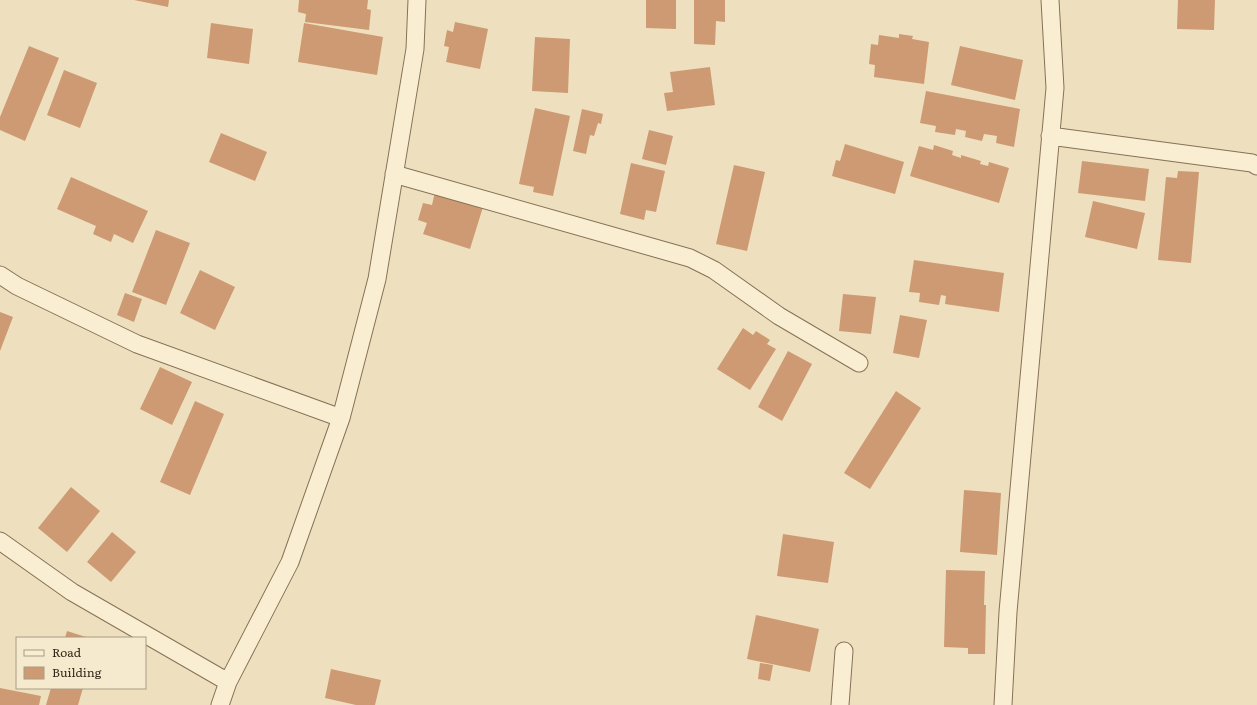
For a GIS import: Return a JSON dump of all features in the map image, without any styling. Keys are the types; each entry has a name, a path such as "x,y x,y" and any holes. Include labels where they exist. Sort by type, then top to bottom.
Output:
{"street":[{"path":"220,705 228,682 290,562 341,418 377,278 415,49 418,0"},
{"path":"1003,705 1008,612 1055,88 1050,0"},
{"path":"1050,136 1252,163 1257,166"},
{"path":"394,174 690,258 714,270 779,316 859,364"},
{"path":"0,275 17,286 137,344 341,418"},
{"path":"0,541 72,592 228,682"},
{"path":"840,705 844,651"}],"building":[{"path":"134,0 169,0 168,7"},
{"path":"299,0 368,0 367,9 371,10 369,30 305,22 306,14 298,12"},
{"path":"646,0 676,0 676,29 646,28"},
{"path":"694,0 725,0 725,22 716,21 715,45 694,44"},
{"path":"1178,0 1215,0 1214,30 1177,29"},
{"path":"455,22 488,29 480,69 446,62 449,47 444,46 447,30 453,32"},
{"path":"211,23 253,29 249,64 207,58"},
{"path":"304,23 383,37 377,75 298,62"},
{"path":"899,34 913,36 912,39 929,42 924,84 874,77 875,65 869,64 871,44 878,45 879,35 899,38"},
{"path":"535,37 570,39 568,93 532,91"},
{"path":"29,46 59,58 25,141 0,130 0,117"},
{"path":"960,46 1023,60 1015,100 951,85"},
{"path":"710,67 715,105 667,111 664,93 673,92 670,72"},
{"path":"64,70 97,83 80,128 47,115"},
{"path":"926,91 1020,109 1014,147 996,143 997,136 984,134 982,141 965,137 966,131 956,129 955,135 935,132 936,126 920,123"},
{"path":"535,108 570,116 553,196 533,192 534,187 519,184"},
{"path":"582,109 603,114 601,124 598,123 594,136 590,135 586,154 573,151"},
{"path":"649,130 673,136 666,165 642,159"},
{"path":"221,133 267,152 255,181 209,162"},
{"path":"845,144 904,162 895,194 832,176 836,160 840,161"},
{"path":"934,145 953,151 952,155 961,158 961,155 981,161 980,164 988,166 989,162 1009,168 999,203 910,176 919,146 933,150"},
{"path":"1082,161 1149,169 1145,201 1078,193"},
{"path":"631,163 665,171 656,212 646,210 644,220 620,214"},
{"path":"734,165 765,172 747,251 716,244"},
{"path":"1178,171 1199,172 1191,263 1158,260 1166,177 1177,178"},
{"path":"71,177 148,211 133,243 114,234 111,242 93,234 96,226 57,209"},
{"path":"435,192 483,207 470,249 423,234 427,223 418,220 423,203 432,205"},
{"path":"1093,201 1145,213 1137,249 1085,237"},
{"path":"156,230 190,243 166,305 132,292"},
{"path":"914,260 1004,273 999,312 945,304 946,296 941,295 939,305 919,302 920,293 909,292"},
{"path":"200,270 235,287 215,330 180,313"},
{"path":"125,293 142,299 134,322 117,315"},
{"path":"843,294 876,297 871,334 839,331"},
{"path":"0,312 13,317 0,351"},
{"path":"900,315 927,320 919,358 893,353"},
{"path":"743,328 753,335 756,331 770,340 767,344 776,349 750,390 717,369"},
{"path":"788,351 812,364 782,421 758,407"},
{"path":"160,367 192,382 172,425 140,409"},
{"path":"896,391 921,408 870,489 844,473"},
{"path":"195,401 224,414 190,495 160,482"},
{"path":"71,487 100,511 67,552 38,528"},
{"path":"964,490 1001,493 997,555 960,552"},
{"path":"112,532 136,552 111,582 87,562"},
{"path":"783,534 834,542 828,583 777,576"},
{"path":"946,570 985,571 985,654 968,654 968,648 944,647"},
{"path":"756,615 819,629 810,672 747,659"},
{"path":"67,631 86,637 65,637"},
{"path":"760,663 773,665 770,681 758,679"},
{"path":"331,669 381,680 375,705 356,705 325,698"},
{"path":"0,688 41,696 39,705 0,705"},
{"path":"51,689 83,689 78,705 46,705"}]}
